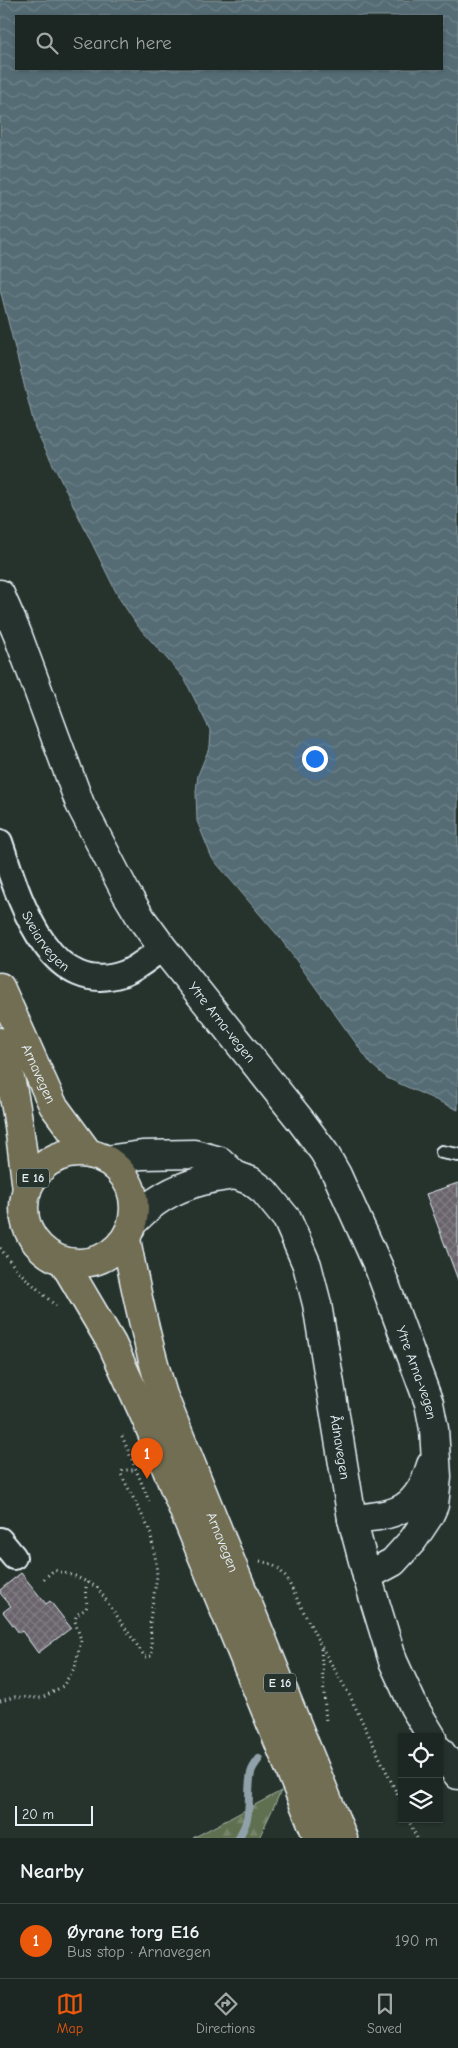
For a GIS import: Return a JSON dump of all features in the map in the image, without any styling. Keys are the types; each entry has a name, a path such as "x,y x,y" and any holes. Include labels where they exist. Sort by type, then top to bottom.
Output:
{"highway":[{"name":"Arnavegen","path":"0,987 53,1105 98,1157"},
{"name":"Arnavegen","path":"0,1042 9,1071 27,1190"},
{"name":"E 16","path":"66,1155 98,1157 118,1169 127,1181 134,1201 129,1231 114,1252 98,1260 81,1264 63,1261 50,1255 38,1246 30,1234 25,1219 24,1205 27,1190 34,1176 45,1165 66,1155"},
{"name":"Arnavegen","path":"129,1231 137,1297 163,1395 343,1838"},
{"name":"Arnavegen","path":"63,1261 112,1344 147,1421 318,1838"}],"street":[{"name":"Ytre Arna-vegen","path":"0,594 17,633 80,804 126,893 141,918 163,948 301,1121 338,1175 379,1268 430,1403 437,1477 434,1505 414,1540 394,1562 367,1576"},
{"name":"Sveiarvegen","path":"0,842 22,902 44,946 61,964 78,975 101,979 126,973 163,948"},
{"name":"Ådnavegen","path":"98,1157 194,1154 220,1161 236,1175 251,1181 264,1191 287,1219 307,1265 317,1304 352,1519 367,1576 393,1661 414,1706 430,1733"},
{"path":"129,1231 157,1201 184,1187 210,1178 236,1175"},
{"name":"Ytre Arna-vegen","path":"352,1519 374,1517 397,1511 414,1502 425,1485 435,1450"},
{"path":"443,1755 458,1775"}],"lane":[{"path":"442,1152 458,1155"}],"path":[{"path":"0,1248 16,1269 60,1310"},
{"path":"121,1435 152,1506"},
{"path":"44,1579 54,1570 64,1572 98,1587 104,1594 114,1614 141,1651 145,1656 152,1656 150,1619 157,1576 156,1562 150,1531 121,1474 124,1470 135,1470"},
{"path":"254,1561 271,1564 279,1569 287,1580 321,1646 350,1696 398,1796"},
{"path":"0,1701 15,1698 42,1698 63,1686 75,1667 81,1640 75,1621 76,1616 86,1608 84,1589 88,1582"},
{"path":"321,1646 326,1723"},
{"path":"410,1823 417,1838"}],"green space":[{"path":"281,1791 259,1838 193,1838"}],"water":[{"path":"0,0 458,0 458,1110 387,1078 371,1064 280,938 212,858 197,821 196,791 198,775 210,746 211,732 184,678 137,625 119,598 35,428 0,289"}],"building":[{"path":"458,1183 458,1280 426,1194"},
{"path":"21,1573 46,1604 50,1601 71,1628 38,1653 22,1631 19,1633 3,1612 11,1606 0,1593 0,1590"}],"waterway":[{"path":"238,1838 243,1830 248,1814 251,1773 259,1759"}],"place":[{"name":"Øyrane torg E16","path":"147,1479"}]}
